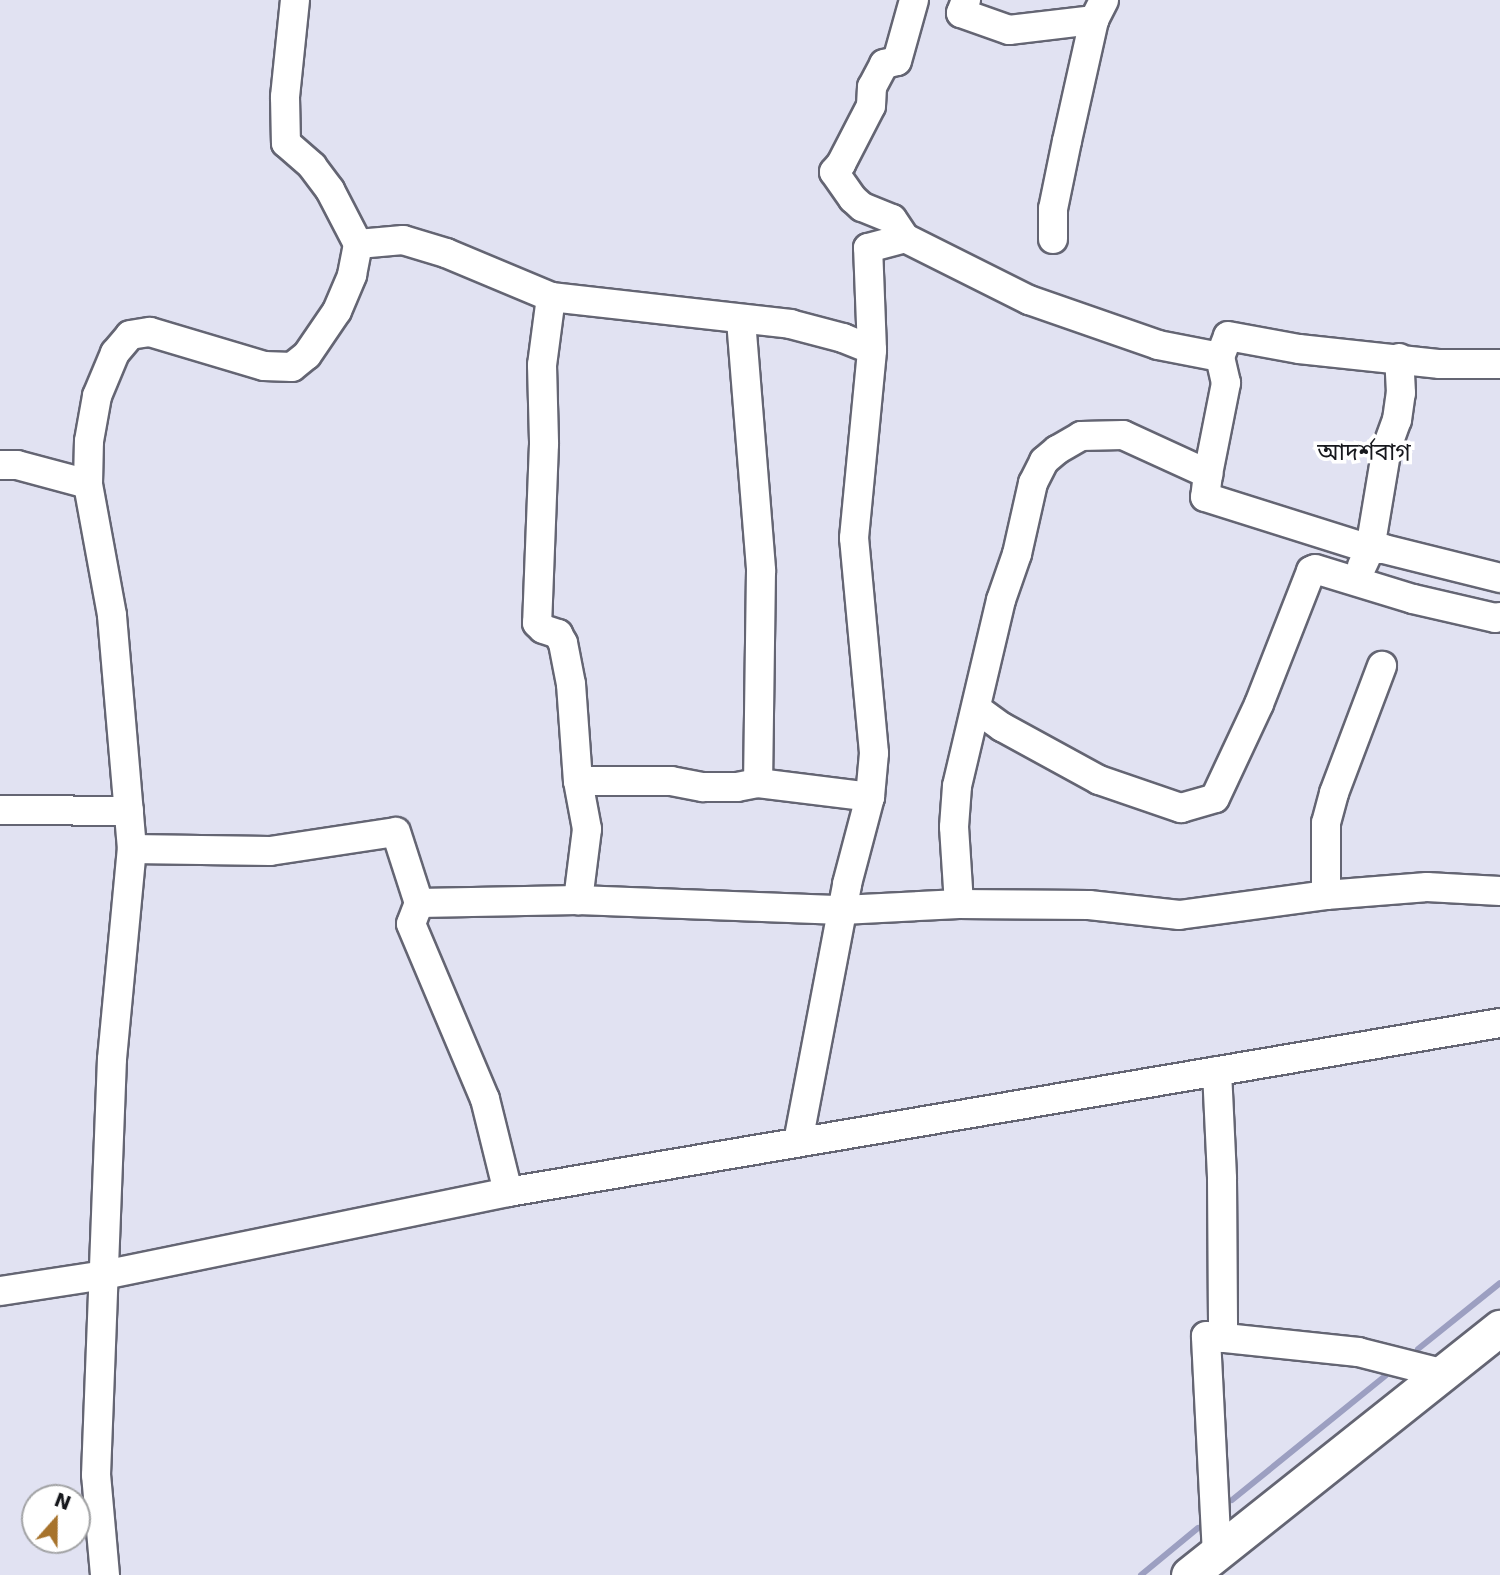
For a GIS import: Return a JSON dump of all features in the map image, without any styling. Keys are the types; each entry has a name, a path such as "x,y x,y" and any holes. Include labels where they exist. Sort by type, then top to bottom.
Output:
{"main road":[{"path":"1189,1575 1500,1328"}],"street":[{"path":"105,1575 96,1475 112,1059 132,849 112,615 88,484 89,441 97,396 115,353 130,335 150,332 264,366 292,367 307,355 337,311 352,275 358,244 330,190 312,166 286,143 285,97 295,0"},
{"path":"914,0 897,61 884,64 872,87 871,106 841,164 834,172 853,199 862,206 892,219 905,238 1041,304 1158,345 1220,357"},
{"path":"965,0 961,13 1009,30 1099,10 1053,209 1053,239"},
{"path":"798,1142 842,910 870,797 874,753 854,538 872,350 867,248 905,238"},
{"path":"358,244 403,240 446,253 551,297 790,324 843,338 872,350"},
{"path":"551,297 542,365 544,444 537,623 543,629 558,634 563,643 570,684 578,781 587,829 578,900"},
{"path":"741,320 761,571 758,783"},
{"path":"1500,364 1440,365 1399,358 1299,349 1228,336 1220,357 1226,383 1205,497 1370,549 1384,549 1500,578"},
{"path":"1355,581 1370,549 1387,447 1397,420 1401,393 1399,358"},
{"path":"959,904 954,827 957,786 1001,600 1017,554 1034,483 1044,461 1081,436 1103,433 1123,436 1208,474"},
{"path":"0,465 17,465 88,484"},
{"path":"977,709 1002,727 1099,780 1181,808 1215,799 1259,704 1311,571 1315,569 1413,599 1500,617"},
{"path":"1326,895 1326,823 1334,793 1382,666"},
{"path":"578,781 671,780 704,787 737,787 758,783 870,797"},
{"path":"0,810 129,811"},
{"path":"132,849 270,851 396,832 419,903 411,924 485,1098 508,1192"},
{"path":"419,903 578,900 842,910 959,904 1089,905 1179,915 1326,895 1427,887 1497,886"},
{"path":"0,1291 104,1275 508,1192 1500,1023"},
{"path":"1217,1071 1222,1179 1223,1338"},
{"path":"1217,1555 1206,1336 1358,1352 1441,1373"}],"waterway":[{"path":"1418,1349 1500,1283"},
{"path":"1232,1500 1385,1376"},
{"path":"1141,1575 1198,1528"}],"district":[{"name":"আদর্শবাগ","path":"1364,453"}]}
